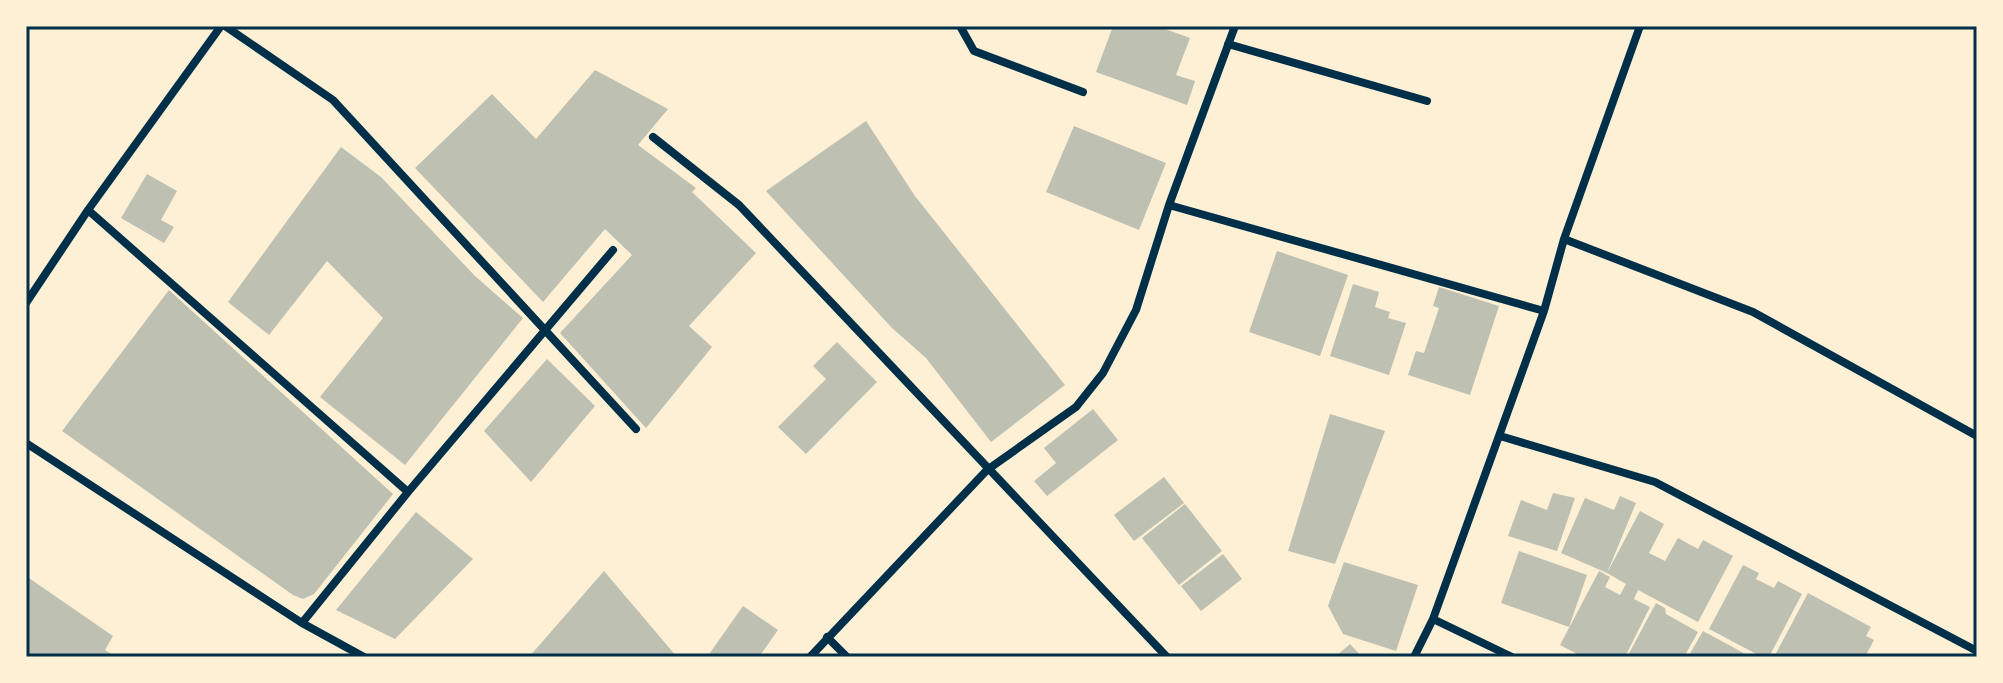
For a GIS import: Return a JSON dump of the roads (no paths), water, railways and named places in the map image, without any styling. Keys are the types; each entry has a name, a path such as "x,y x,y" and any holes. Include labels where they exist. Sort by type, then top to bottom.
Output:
{"street":[{"path":"26,303 88,210 223,26 333,100 400,169 430,208 546,328 636,429"},
{"path":"960,26 974,51 1083,92"},
{"path":"810,657 987,470 1076,407 1103,373 1136,310 1169,205 1235,26"},
{"path":"1414,657 1433,619 1500,436 1544,311 1564,239 1640,26"},
{"path":"1228,44 1427,101"},
{"path":"653,137 739,205 1167,657"},
{"path":"1169,205 1544,311"},
{"path":"88,210 408,492"},
{"path":"1564,239 1753,312 1977,436"},
{"path":"302,623 408,492 613,250"},
{"path":"1500,436 1655,482 1977,651"},
{"path":"26,443 302,623 364,657"},
{"path":"1433,619 1512,657"},
{"path":"827,637 847,657"}]}
